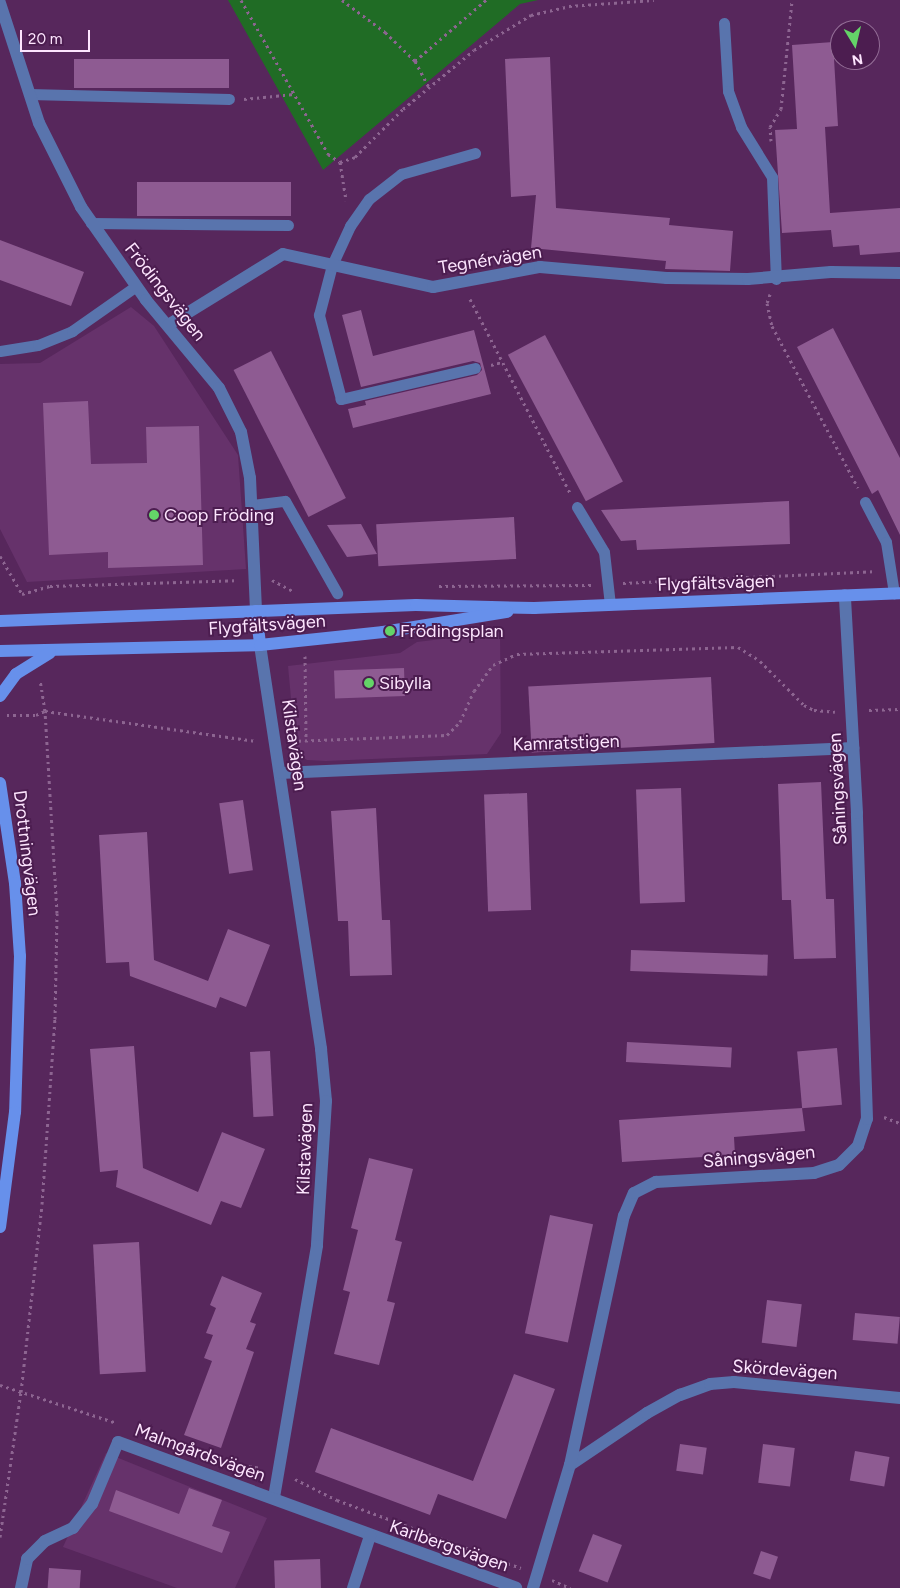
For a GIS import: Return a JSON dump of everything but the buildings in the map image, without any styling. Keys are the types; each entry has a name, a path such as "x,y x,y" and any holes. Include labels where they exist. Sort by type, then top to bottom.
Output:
{"street":[{"name":"Frödingsvägen","path":"0,3 29,94 61,171 91,223 136,286 219,388 241,432 251,505 256,611"},
{"name":"Tegnérvägen","path":"168,325 283,254 434,287 540,267 667,278 776,278 831,272 900,273"},
{"name":"Flygfältsvägen","path":"0,621 416,605 534,608 897,593"},
{"name":"Såningsvägen","path":"533,1588 570,1465 624,1216 634,1193 656,1182 814,1173 839,1164 858,1146 867,1119 853,748 845,595"},
{"name":"Flygfältsvägen","path":"0,651 260,645 383,632 534,608"},
{"path":"256,611 260,645"},
{"name":"Kilstavägen","path":"260,645 276,741 326,1101 317,1246 274,1498"},
{"path":"0,696 22,669 54,651"},
{"name":"Kamratstigen","path":"280,772 853,748"},
{"name":"Drottningvägen","path":"0,783 18,919 20,1000 15,1112 0,1227"},
{"name":"Skördevägen","path":"570,1465 647,1413 680,1395 710,1384 734,1382 900,1398"},
{"name":"Malmgårdsvägen","path":"21,1588 27,1559 45,1541 73,1528 92,1504 118,1442 274,1498"},
{"path":"274,1498 370,1536 353,1588"},
{"name":"Karlbergsvägen","path":"370,1536 516,1588"}],"lane":[{"path":"724,24 728,91 741,127 772,177 776,278"},
{"path":"29,94 229,99"},
{"path":"475,153 401,174 369,199 350,226 332,265 319,316 342,399 475,368"},
{"path":"91,223 288,226"},
{"path":"0,351 38,345 72,331 136,286"},
{"path":"251,505 285,501 337,593"},
{"path":"865,502 886,542 897,593"},
{"path":"577,507 604,552 610,605"}],"path":[{"path":"241,0 328,154 340,162 350,226"},
{"path":"342,0 385,32 415,61 429,87"},
{"path":"415,61 486,0"},
{"path":"340,162 356,157 429,87 474,50 531,15 569,6 654,0"},
{"path":"771,144 770,127 781,108 792,0"},
{"path":"229,99 294,94"},
{"path":"776,278 767,303 772,326 865,502"},
{"path":"462,283 577,507"},
{"path":"0,556 22,594 63,586 255,579 275,580 302,594"},
{"path":"430,586 608,584 893,570"},
{"path":"7,715 36,715 45,711 210,736 276,741 446,735 460,722 474,691 493,665 517,654 738,647 760,661 804,705 827,712 900,709"},
{"path":"305,661 306,741"},
{"path":"0,1538 28,1333 56,1019 57,913 45,711 40,678"}],"shaded area":[{"path":"131,307 154,326 238,455 246,569 27,582 0,529 0,364 40,363"},
{"path":"500,632 501,733 487,754 326,761 307,760 296,752 288,666 400,653 417,642"},
{"path":"106,1453 267,1518 235,1588 177,1588 63,1547"}],"green space":[{"path":"228,0 538,0 520,4 323,170"}],"place":[{"name":"Coop Fröding","path":"154,515"},
{"name":"Frödingsplan","path":"390,631"},
{"name":"Sibylla","path":"369,683"}]}
